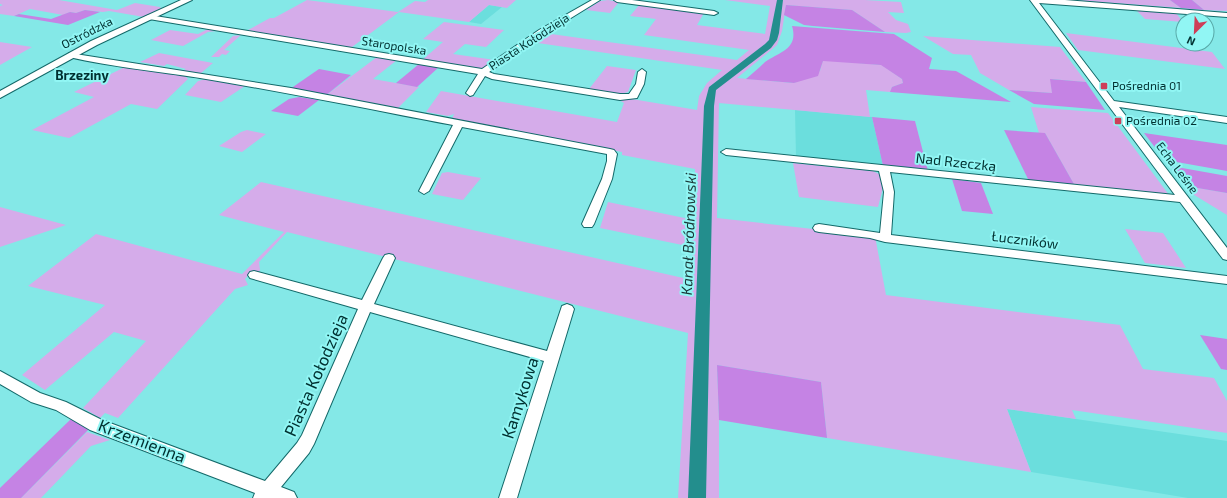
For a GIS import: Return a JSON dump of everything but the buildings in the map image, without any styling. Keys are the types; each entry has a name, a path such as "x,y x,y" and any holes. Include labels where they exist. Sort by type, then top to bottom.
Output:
{"street":[{"name":"Ostródzka","path":"0,95 72,55 149,17 188,0"},
{"name":"Piasta Kołodzieja","path":"470,94 484,72 542,32 597,0"},
{"path":"617,0 714,13"},
{"path":"1034,1 1039,0 1227,15"},
{"name":"Echa Leśne","path":"1034,1 1227,256"},
{"name":"Staropolska","path":"149,17 484,72 492,76 620,98 634,96 640,84 642,72"},
{"path":"72,55 134,67 202,76 610,152 612,154 612,160 606,182 588,224"},
{"path":"1112,103 1227,120"},
{"path":"424,191 459,123"},
{"name":"Nad Rzeczką","path":"726,152 1184,200"},
{"path":"884,169 889,192 885,238"},
{"name":"Łuczników","path":"819,228 871,234 885,238 1227,280"},
{"name":"Piasta Kołodzieja","path":"265,494 303,448 308,439 389,258"},
{"path":"254,276 552,358"},
{"name":"Kamykowa","path":"508,498 567,309"},
{"name":"Krzemienna","path":"0,377 36,398 61,406 96,425 108,428 265,494 288,498"}],"shaded area":[{"path":"0,0 59,0 117,10 135,3 160,7 162,9 144,17 109,11 103,12 85,10 76,13 70,12 63,15 30,9 14,16 0,14 0,6 3,5 0,4"},
{"path":"307,0 398,12 415,1 516,0 507,8 489,5 469,22 399,12 352,47 344,48 248,32 248,30 270,18 274,18"},
{"path":"608,0 619,2 610,13 586,10 600,1"},
{"path":"725,0 865,0 901,2 904,13 888,12 896,20 908,24 911,32 885,32 852,10 786,5 782,31 777,45 737,78 794,83 820,71 823,60 882,65 902,79 903,83 892,87 890,92 866,90 870,117 719,103 717,218 875,236 886,295 1120,325 1143,369 1214,378 1227,401 1227,433 1072,410 1076,419 1007,409 1031,472 827,438 821,382 717,365 719,498 678,498 688,333 287,232 259,262 260,270 257,274 251,272 245,279 248,285 235,289 118,418 105,413 100,418 83,408 146,341 114,332 45,390 22,375 105,305 28,286 96,234 242,274 284,232 219,215 261,182 692,280 692,247 600,228 608,202 694,220 695,169 622,155 622,152 452,119 454,114 448,116 426,112 441,91 617,122 624,103 619,100 632,99 697,110 699,96 707,83 722,70 531,42 544,33 737,60 749,50 644,35 656,19 630,16 640,4 704,13 697,25 765,34 770,6"},
{"path":"1074,0 1170,0 1181,8"},
{"path":"1170,0 1192,0 1204,10 1181,8"},
{"path":"1192,0 1227,0 1227,11 1204,10"},
{"path":"489,5 502,7 481,24 469,22"},
{"path":"786,5 852,10 885,32 804,25 784,15"},
{"path":"85,10 100,12 68,25 14,16 19,14 51,19 70,12 76,13"},
{"path":"1136,10 1175,13 1175,21 1145,19"},
{"path":"444,22 504,30 486,47 465,44 453,54 495,60 483,69 477,70 421,61 443,42 423,39"},
{"path":"792,26 894,34 932,58 929,69 956,71 1011,102 890,92 892,87 903,83 902,79 881,65 823,61 818,76 794,83 746,79 765,62 782,52 790,45 793,40"},
{"path":"208,29 216,31 208,32 183,46 151,40 170,30 198,34"},
{"path":"1066,33 1175,47 1175,52 1212,52 1225,69 1078,50"},
{"path":"241,35 224,50 230,51 226,55 222,54 219,57 211,57 233,36"},
{"path":"923,36 1060,47 1086,82 1051,79 1052,93 1009,90 980,73 971,55 953,54"},
{"path":"0,42 32,47 0,65"},
{"path":"159,53 213,63 201,73 182,71 186,69 167,64 164,66 140,62"},
{"path":"377,57 397,60 373,79 419,87 397,109 325,96"},
{"path":"419,64 439,67 417,87 396,83"},
{"path":"607,66 636,70 628,92 620,94 589,89"},
{"path":"125,67 184,75 188,79 157,109 131,104 69,138 32,130 94,97 74,92"},
{"path":"319,69 351,75 325,96 290,89"},
{"path":"206,79 245,86 221,102 185,95 198,81"},
{"path":"1050,79 1086,82 1105,110 1034,104 1009,90 1052,93"},
{"path":"299,97 319,100 298,116 271,111 289,99"},
{"path":"1031,107 1108,113 1169,195 1075,186 1045,133 1039,133"},
{"path":"795,110 872,117 883,166 796,157"},
{"path":"872,117 915,121 928,171 883,166"},
{"path":"247,130 266,134 242,152 219,146 241,132"},
{"path":"1004,130 1045,133 1075,186 1029,181"},
{"path":"1144,133 1227,145 1227,171 1171,161 1163,158"},
{"path":"793,163 873,171 879,174 883,188 878,207 799,197"},
{"path":"1171,166 1227,176 1227,193 1186,186"},
{"path":"448,172 481,178 463,200 432,194 442,173"},
{"path":"952,179 981,183 993,214 962,211"},
{"path":"1186,186 1227,193 1227,215 1191,193"},
{"path":"0,207 66,225 0,247"},
{"path":"1125,229 1163,233 1186,268 1145,263"},
{"path":"1200,335 1227,339 1227,370 1221,369"},
{"path":"717,365 821,382 827,438 719,420"},
{"path":"1007,409 1227,441 1227,498 1188,498 1031,472"},
{"path":"72,418 91,427 21,498 0,498 0,488"},
{"path":"87,432 110,440 91,446 41,498 21,498"}],"waterway":[{"name":"Kanał Bródnowski","path":"697,498 709,106 712,89 768,46 773,40 780,0"}],"place":[{"name":"Pośrednia 01","path":"1104,86"},
{"name":"Pośrednia 02","path":"1118,121"}],"district":[{"name":"Brzeziny","path":"82,75"}]}
